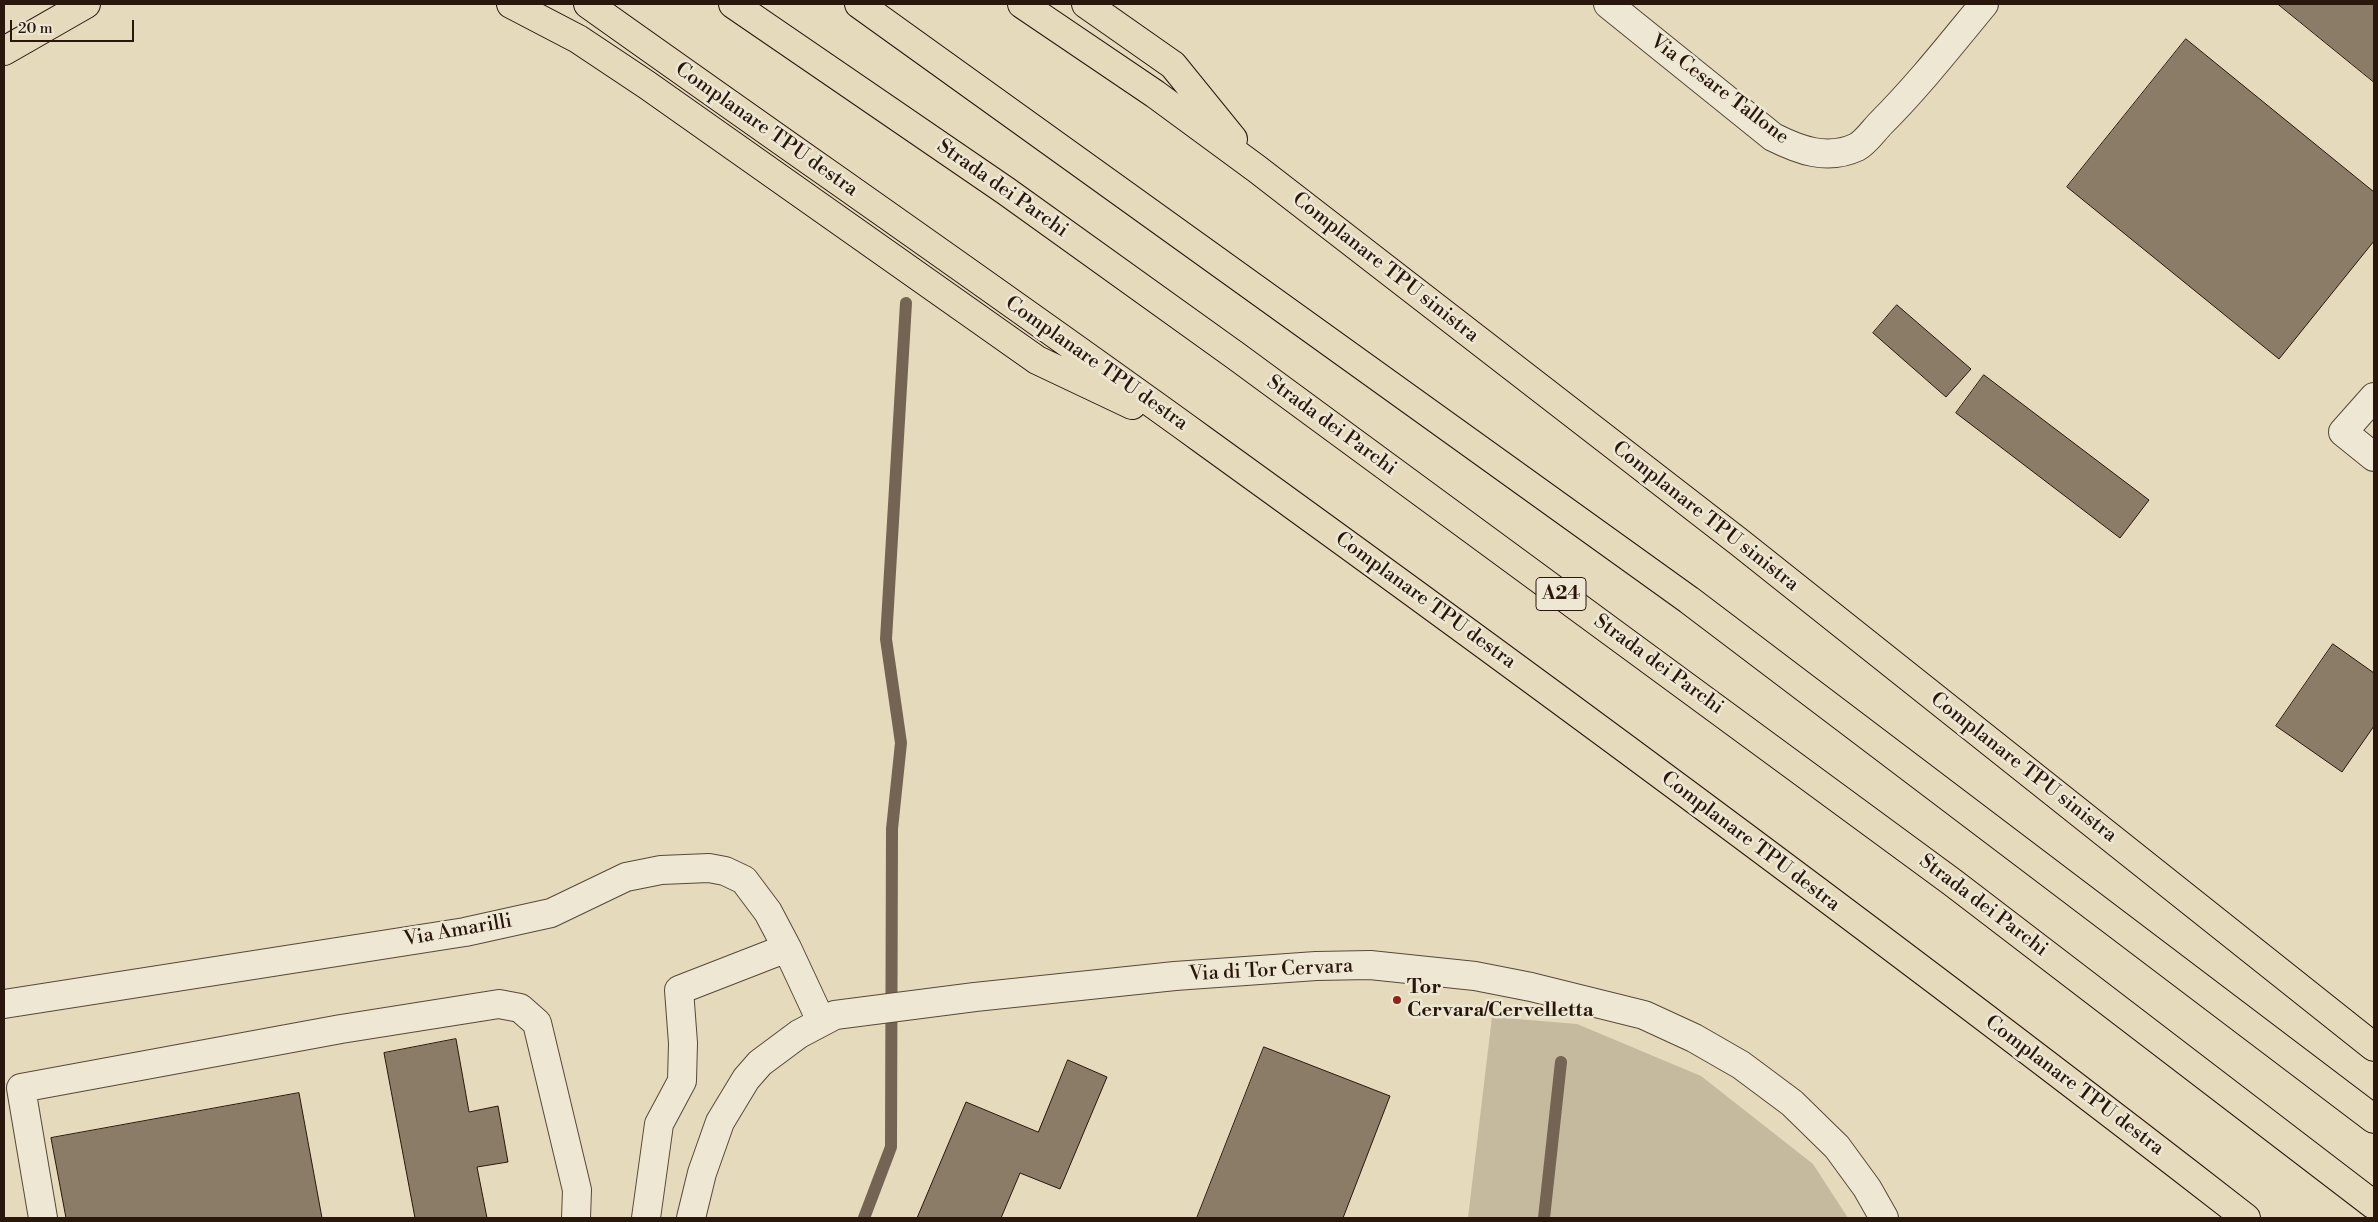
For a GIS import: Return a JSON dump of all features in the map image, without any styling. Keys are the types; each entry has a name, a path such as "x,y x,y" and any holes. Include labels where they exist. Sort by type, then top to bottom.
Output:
{"highway":[{"path":"4,51 86,4"},
{"path":"511,4 578,39 647,85 1036,360 1199,437"},
{"name":"Complanare TPU destra","path":"588,4 1199,437 1512,664 1899,953 2246,1218"},
{"name":"Strada dei Parchi","path":"734,4 1006,191 1236,356 1952,882 2374,1205"},
{"path":"859,4 1689,600 2374,1119"},
{"name":"Complanare TPU sinistra","path":"1022,4 1154,94 1257,169 1739,542 2374,1047"},
{"path":"1086,4 1173,65 1257,169"}],"street":[{"name":"Via Cesare Tallone","path":"1608,4 1773,136 1798,150 1817,154 1839,153 1858,146 1908,96 1984,4"},
{"path":"2374,397 2343,432 2374,457"},
{"name":"Via Amarilli","path":"4,1004 465,932 551,914 626,876 682,867 725,871 744,880 768,912 828,1018"},
{"path":"646,1218 659,1124 682,1081 683,1043 679,990 788,948"},
{"name":"Via di Tor Cervara","path":"691,1218 708,1154 720,1122 746,1079 760,1063 798,1034 828,1018 975,997 1175,976 1316,966 1370,966 1475,976 1613,1006 1644,1015 1694,1038 1741,1065 1792,1103 1837,1147 1867,1188 1884,1218"},
{"path":"43,1218 21,1088 341,1029 499,1004 520,1008 537,1023 577,1190 576,1218"}],"shaded area":[{"path":"1492,1017 1577,1024 1701,1076 1813,1164 1848,1218 1468,1218"}],"building":[{"path":"2278,4 2374,4 2374,82"},
{"path":"2186,39 2374,192 2374,241 2279,359 2067,187"},
{"path":"1897,305 1971,369 1946,397 1873,333"},
{"path":"1984,375 2149,500 2120,538 1956,413"},
{"path":"2333,644 2374,673 2374,726 2342,772 2276,726"},
{"path":"456,1039 469,1112 498,1106 508,1162 477,1167 487,1218 415,1218 384,1053"},
{"path":"1264,1047 1390,1096 1343,1218 1197,1218"},
{"path":"1068,1060 1107,1077 1060,1189 1020,1173 1001,1218 917,1218 966,1102 1038,1132"},
{"path":"299,1093 322,1218 66,1218 51,1138"}],"waterway":[{"path":"864,1218 891,1147 892,829 901,743 886,639 906,303"},
{"path":"1544,1218 1561,1062"}],"place":[{"name":"Tor Cervara/Cervelletta","path":"1397,1000"}]}
